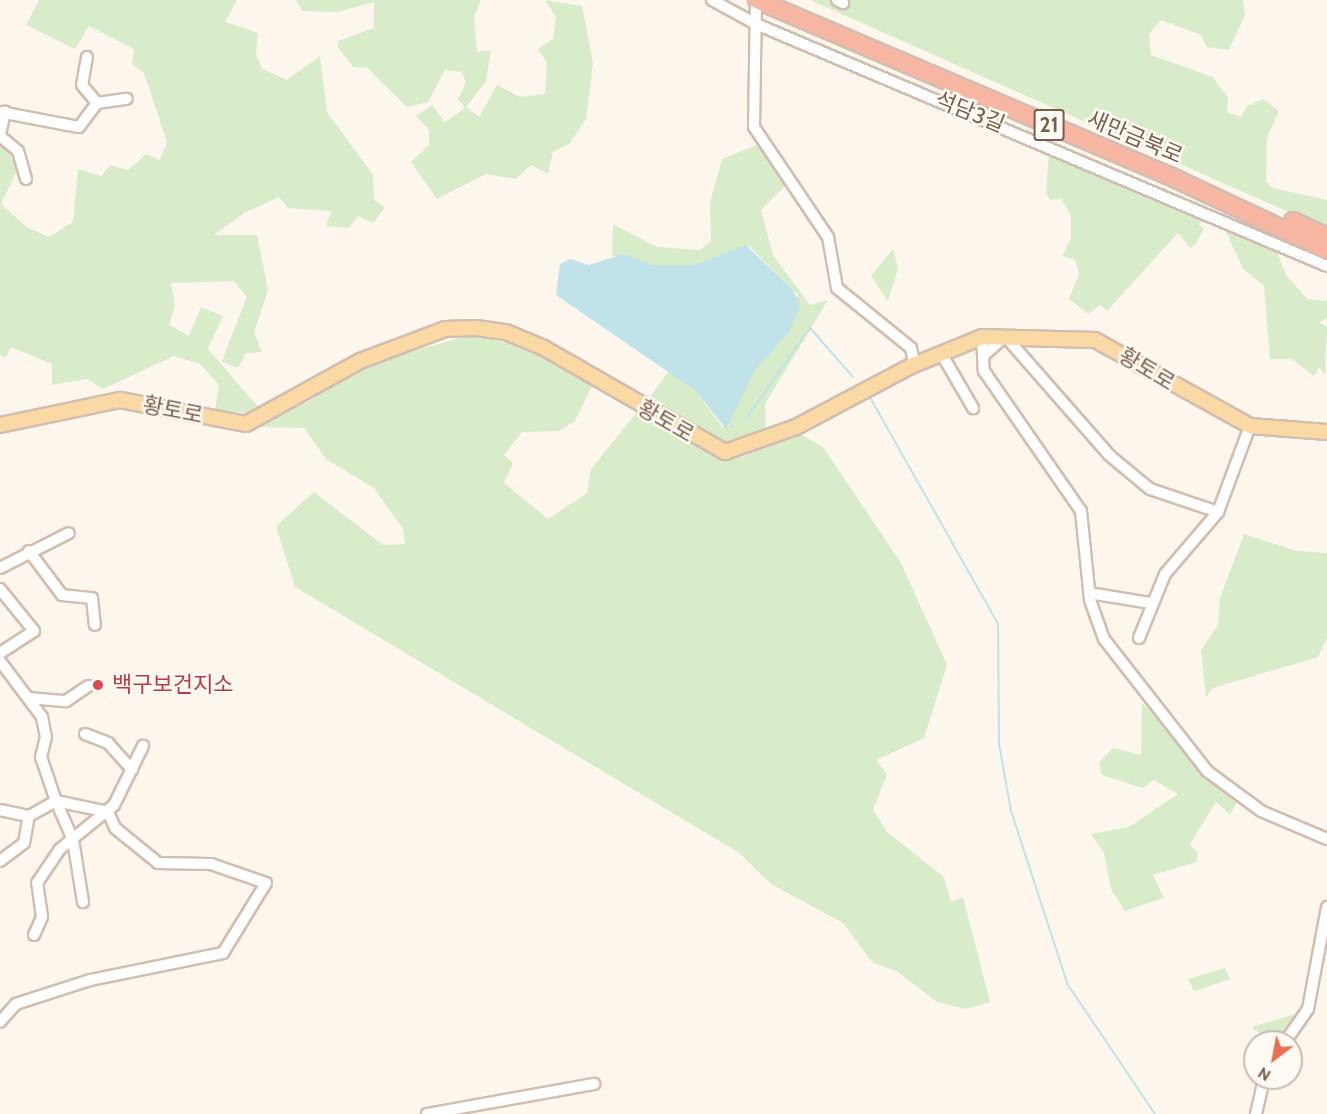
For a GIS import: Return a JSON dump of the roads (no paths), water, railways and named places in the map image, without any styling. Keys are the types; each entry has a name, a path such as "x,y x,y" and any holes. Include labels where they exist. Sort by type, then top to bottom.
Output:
{"highway":[{"name":"새만금북로","path":"786,0 1327,237"},
{"name":"새만금북로","path":"760,2 1176,178 1327,250"}],"main road":[{"name":"황토로","path":"0,425 120,400 246,424 360,361 446,329 476,328 506,332 544,348 725,452 796,427 914,364 976,338 1005,336 1095,340 1250,426 1327,432"}],"street":[{"name":"석담3길","path":"712,0 756,24 1327,266"},
{"path":"760,2 756,24 754,127 828,237 837,288 911,348 914,364"},
{"path":"87,57 82,85 97,103"},
{"path":"26,179 18,151 0,135 2,112 79,127 97,103 127,99"},
{"path":"984,357 1005,336 1109,455 1150,489 1218,512"},
{"path":"976,338 984,357 984,371 1081,511 1089,593 1104,639 1207,771 1261,811 1327,839"},
{"path":"941,353 973,408"},
{"path":"1139,638 1151,603 1165,574 1218,512 1250,426"},
{"path":"0,568 29,551 69,533"},
{"path":"29,551 62,595 92,598 95,625"},
{"path":"0,589 34,631 0,652"},
{"path":"1089,593 1151,603"},
{"path":"0,661 42,717 46,737 41,757 56,801 73,840 83,902"},
{"path":"29,698 66,701 88,686"},
{"path":"85,734 108,743 132,770"},
{"path":"34,935 42,917 37,883 60,849 108,812 143,746"},
{"path":"0,810 29,816 56,801 108,812"},
{"path":"0,1022 16,1004 90,980 223,953 266,884 211,864 158,863 115,828 108,812"},
{"path":"0,861 24,843 29,816"},
{"path":"1294,1030 1308,1010 1327,907"},
{"path":"428,1114 594,1084"},
{"path":"1256,1114 1261,1090"}],"water":[{"path":"746,245 793,290 800,305 790,331 756,369 726,429 696,391 556,295 560,264 570,259 589,265 624,254 652,265 695,265"}],"waterway":[{"path":"746,419 810,328 853,377"},
{"path":"868,394 998,624 999,744 1011,811 1068,985 1155,1114"}],"place":[{"name":"백구보건지소","path":"98,685"}]}
